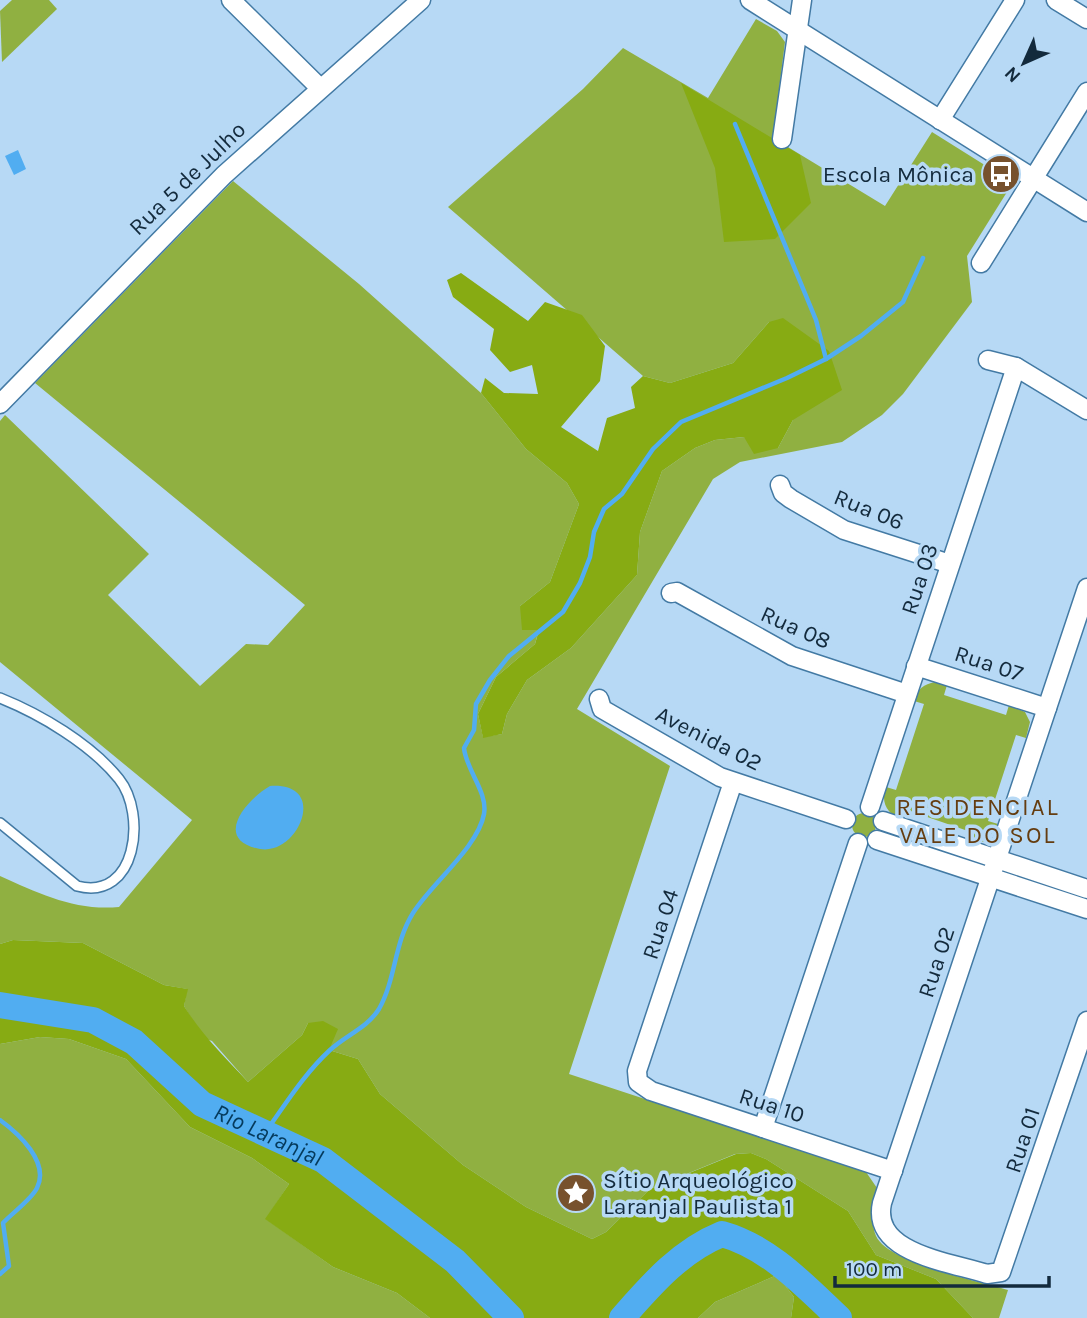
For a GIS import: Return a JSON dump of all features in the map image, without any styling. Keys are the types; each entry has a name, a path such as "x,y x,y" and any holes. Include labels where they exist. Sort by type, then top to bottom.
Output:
{"street":[{"path":"231,0 320,88"},
{"name":"Rua 5 de Julho","path":"0,404 224,175 421,0"},
{"path":"750,0 1087,212"},
{"path":"782,139 802,0"},
{"path":"940,120 1015,0"},
{"path":"1056,0 1087,19"},
{"path":"981,263 1087,92"},
{"path":"988,359 1016,368 1087,410"},
{"name":"Rua 03","path":"870,807 1016,368"},
{"name":"Rua 06","path":"780,485 783,493 790,499 844,530 950,564"},
{"name":"Rua 02","path":"1001,1272 995,1275 975,1270 902,1247 888,1238 881,1222 881,1209 1087,588"},
{"name":"Rua 08","path":"671,593 677,592 792,656 907,694"},
{"name":"Rua 07","path":"916,666 1047,708"},
{"name":"Avenida 02","path":"599,699 602,709 707,771 846,819"},
{"name":"Rua 04","path":"638,1082 637,1071 733,782"},
{"path":"870,807 878,812 883,821 883,831 877,839 868,844 858,843 847,834 846,819 855,808 870,807"},
{"path":"883,821 1087,889"},
{"path":"877,839 1087,909"},
{"path":"762,1128 858,843"},
{"name":"Rua 01","path":"1001,1272 1087,1021"},
{"name":"Rua 10","path":"638,1082 651,1091 893,1171"}],"lane":[{"path":"0,698 46,718 118,778 129,800 132,856 116,880 102,887 87,889 77,886 0,823"}],"green space":[{"path":"12,0 49,0 57,9 2,62 0,11"},
{"path":"756,19 777,31 785,42 773,138 885,206 932,132 999,174 1005,180 1007,192 967,256 972,302 903,394 882,415 842,442 740,462 713,479 577,709 670,766 569,1074 866,1172 877,1188 873,1224 876,1236 884,1246 915,1263 1008,1290 999,1318 973,1318 936,1279 876,1255 848,1211 766,1159 751,1153 735,1154 650,1189 606,1232 592,1239 526,1207 463,1165 380,1094 358,1059 329,1050 308,1023 302,1035 248,1082 212,1041 203,1038 184,1006 187,989 164,985 83,943 13,940 0,944 0,876 73,904 119,907 192,820 0,662 0,421 5,415 149,554 108,595 200,686 246,644 268,645 305,605 35,383 233,181 359,284 481,393 526,449 567,483 579,504 550,582 520,606 539,629 535,644 496,677 478,714 483,737 502,734 507,714 527,680 571,648 637,575 640,532 662,471 695,448 715,440 744,437 778,448 793,420 769,322 733,363 670,383 643,376 448,207 583,89 623,48 708,98"},
{"path":"681,83 800,155 811,203 775,239 724,242 715,168"},
{"path":"461,273 528,321 545,302 582,315 605,346 600,381 561,427 598,451 607,418 635,408 631,387 643,376 670,383 733,363 769,322 783,318 829,351 842,390 793,420 778,448 754,454 744,437 715,440 695,448 662,471 640,532 637,575 571,648 527,680 507,714 502,734 483,738 478,714 496,677 535,644 539,630 522,630 520,606 550,582 579,504 567,483 526,449 481,393 485,378 504,393 538,394 532,365 510,372 490,350 494,329 453,297 447,280"},
{"path":"935,682 947,685 944,695 1006,715 1009,705 1025,712 1030,722 1026,738 1016,735 988,821 998,824 986,841 972,844 965,841 968,831 907,810 902,821 889,811 885,803 886,787 896,790 924,704 914,701 915,697 922,688"},
{"path":"864,813 872,817 876,825 872,833 864,837 856,833 852,825 856,817"},
{"path":"13,940 83,943 164,985 188,989 184,1006 191,1017 248,1082 302,1035 308,1023 323,1021 338,1029 329,1050 358,1059 380,1094 463,1165 526,1207 592,1239 606,1232 650,1189 736,1154 751,1153 766,1159 848,1211 876,1255 936,1279 973,1318 791,1318 794,1297 777,1275 715,1302 698,1318 430,1318 397,1293 333,1267 265,1219 289,1184 252,1158 190,1127 126,1059 69,1039 40,1037 0,1044 0,944"},
{"path":"40,1037 69,1039 126,1059 190,1127 252,1158 289,1184 266,1219 333,1267 397,1293 430,1318 0,1318 0,1044"},
{"path":"777,1275 794,1297 791,1318 698,1318 715,1302"}],"water":[{"path":"18,150 26,169 14,175 5,156"},
{"path":"270,786 288,788 299,795 303,806 302,819 286,842 274,848 260,849 246,844 238,837 236,829 244,810"}],"waterway":[{"path":"735,124 816,320 826,359"},
{"path":"264,1134 321,1059 369,1021 379,1009 389,986 402,936 413,913 473,839 480,826 484,806 464,748 474,730 476,704 509,656 563,612 580,583 590,557 594,532 604,509 622,494 653,449 681,422 787,378 826,359 861,336 903,302 923,258"},
{"name":"Rio Laranjal","path":"0,1005 93,1020 134,1042 202,1104 323,1160 455,1261 511,1318"},
{"path":"0,1120 30,1149 36,1158 40,1178 30,1197 3,1223 9,1266 0,1274"},
{"name":"Rio Laranjal","path":"622,1318 655,1281 680,1259 722,1234 755,1248 785,1268 839,1318"}],"place":[{"name":"Escola Mônica","path":"1001,174"},
{"name":"Sítio Arqueológico Laranjal Paulista 1","path":"576,1193"}],"district":[{"name":"RESIDENCIAL VALE DO SOL","path":"978,821"}]}
